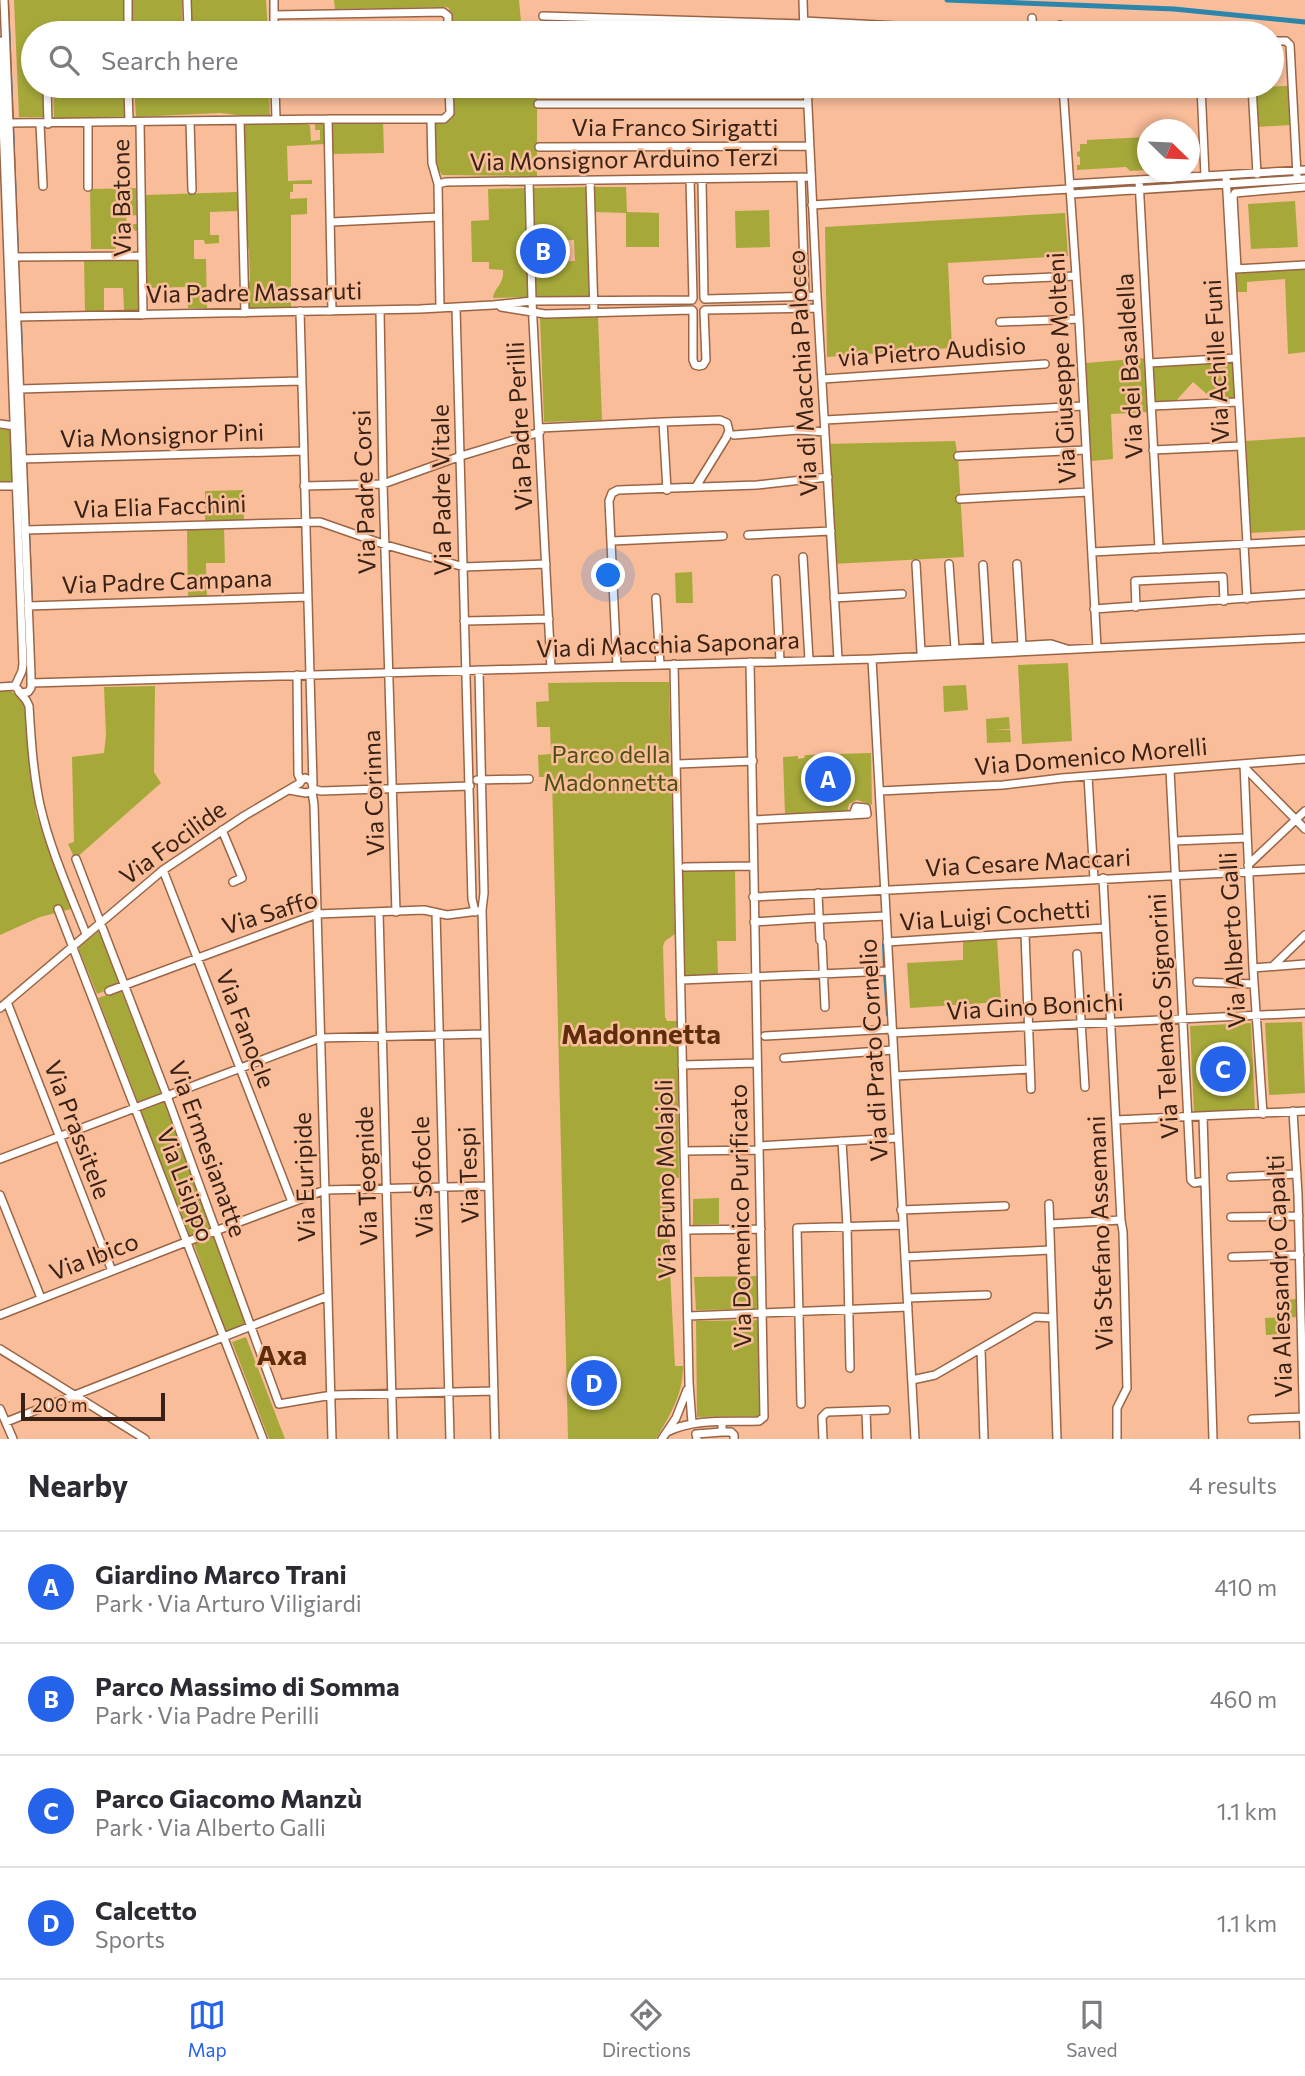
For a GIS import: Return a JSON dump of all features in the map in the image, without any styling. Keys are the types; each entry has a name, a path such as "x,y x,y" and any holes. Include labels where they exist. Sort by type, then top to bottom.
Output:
{"street":[{"path":"4,0 23,664 17,687"},
{"path":"128,0 128,21"},
{"path":"187,0 188,21"},
{"path":"274,0 274,21"},
{"path":"803,0 804,21"},
{"path":"274,15 447,13 447,21"},
{"path":"542,16 729,21"},
{"path":"0,41 17,257 31,683 28,692 24,694 17,687 0,687"},
{"path":"1139,185 1205,176 1301,175 1290,44 1284,41"},
{"path":"43,186 46,98"},
{"path":"128,98 129,122"},
{"path":"275,98 276,119"},
{"path":"8,124 444,119 449,115 449,98"},
{"name":"Via di Macchia Palocco","path":"808,98 838,659"},
{"name":"Via Giuseppe Molteni","path":"1064,98 1097,648"},
{"path":"1202,98 1205,176"},
{"path":"1253,98 1258,176"},
{"path":"538,104 808,104"},
{"path":"328,119 332,311"},
{"path":"432,119 432,163 438,184 440,309"},
{"path":"240,120 245,313"},
{"path":"190,121 192,190"},
{"name":"Via Batone","path":"140,122 143,315"},
{"path":"88,123 88,187"},
{"name":"Via Franco Sirigatti","path":"539,147 810,146"},
{"name":"Via Achille Funi","path":"1226,175 1234,269 1247,599"},
{"path":"813,205 1139,185 1226,184 1258,176"},
{"name":"Via di Macchia Palocco","path":"801,177 802,309"},
{"name":"Via Monsignor Arduino Terzi","path":"438,184 811,177"},
{"path":"690,179 699,304 706,358 704,364 699,366 695,365 693,360 699,304 702,179"},
{"name":"Via Padre Perilli","path":"529,181 532,301 551,667"},
{"path":"590,181 594,313"},
{"name":"Via dei Basaldella","path":"1139,185 1159,549"},
{"path":"1305,187 1235,193 1233,197 1234,269 1305,265"},
{"path":"331,222 438,217"},
{"path":"17,257 142,256"},
{"path":"987,279 1076,276"},
{"name":"Via Padre Massaruti","path":"493,305 533,313 594,313 817,296"},
{"name":"Via Padre Massaruti","path":"19,317 440,309 532,301 594,300 817,308"},
{"name":"Via Padre Vitale","path":"456,308 465,671"},
{"name":"Via Padre Corsi","path":"380,310 389,673"},
{"path":"300,312 313,788"},
{"path":"1000,322 1079,319"},
{"path":"1149,363 1236,358"},
{"name":"via Pietro Audisio","path":"822,379 1045,364"},
{"path":"23,389 301,381"},
{"path":"1152,406 1239,402"},
{"path":"825,419 1083,406"},
{"path":"304,486 383,484 540,430 720,420 727,423 729,431 697,485"},
{"path":"663,422 667,490"},
{"path":"0,424 15,426"},
{"path":"734,435 799,430 825,432"},
{"path":"1153,450 1241,446"},
{"path":"958,456 1086,450"},
{"name":"Via Monsignor Pini","path":"25,459 303,452"},
{"path":"617,666 609,501 612,494 618,491 757,485 828,477"},
{"path":"0,486 17,486"},
{"path":"960,499 1088,492"},
{"name":"Via Elia Facchini","path":"28,530 318,522 386,545"},
{"path":"748,535 831,531"},
{"path":"612,541 723,536"},
{"path":"1092,552 1305,541"},
{"path":"386,545 464,567 546,564"},
{"path":"803,557 808,660"},
{"path":"916,564 921,652 1054,644 1067,649"},
{"path":"949,564 955,649"},
{"path":"1017,564 1022,645"},
{"path":"984,565 988,647"},
{"path":"1136,607 1135,581 1223,577 1224,601"},
{"path":"776,579 780,661"},
{"path":"834,597 902,594"},
{"path":"1094,609 1305,594"},
{"name":"Via Padre Campana","path":"28,606 307,597"},
{"path":"656,598 660,664"},
{"path":"464,621 549,619"},
{"path":"1084,648 1096,633"},
{"name":"Via di Macchia Saponara","path":"31,683 872,659 908,657 921,652 1097,648 1305,638"},
{"name":"Via di Prato Cornelio","path":"872,659 885,890 885,971 895,1076 915,1439"},
{"name":"Via Domenico Purificato","path":"664,1436 678,1426 692,1423 759,1421 764,1418 750,662"},
{"path":"23,664 30,670"},
{"name":"Via Bruno Molajoli","path":"674,664 692,1423"},
{"name":"Via Tespi","path":"479,670 484,893 478,911 495,1439"},
{"name":"Via Tespi","path":"465,671 472,899 478,911"},
{"name":"Via Corinna","path":"389,673 396,912"},
{"path":"297,675 298,774 306,793 313,788"},
{"path":"17,687 22,678 31,683"},
{"path":"466,686 474,682 479,685"},
{"path":"17,687 28,704 33,762 48,834 86,934"},
{"path":"297,691 303,687 310,691"},
{"name":"Via Domenico Morelli","path":"880,791 1003,785 1305,759"},
{"path":"678,764 752,761"},
{"path":"1244,765 1305,829"},
{"name":"Via Alberto Galli","path":"1244,765 1263,1114"},
{"name":"Via Telemaco Signorini","path":"1170,771 1191,1180 1194,1182 1205,1181 1203,1116"},
{"path":"1088,776 1094,879"},
{"path":"301,785 307,778 312,780 313,788"},
{"path":"313,788 321,791 470,786 481,780 529,779"},
{"name":"Via Focilide","path":"0,1008 163,870 222,830 301,785"},
{"path":"470,786 481,793"},
{"name":"Via Euripide","path":"313,788 332,1439"},
{"path":"1248,869 1305,811"},
{"path":"753,820 853,815"},
{"path":"222,830 242,878 233,883"},
{"path":"1174,841 1247,838"},
{"name":"Via Ermesianatte","path":"76,859 167,1096 279,1404 332,1395"},
{"path":"685,867 753,866"},
{"name":"Via Cesare Maccari","path":"753,897 1248,869 1305,869"},
{"name":"Via Fanocle","path":"163,870 292,1202"},
{"name":"Via Luigi Cochetti","path":"1103,878 1110,1023"},
{"path":"818,893 825,1007"},
{"name":"Via Lisippo","path":"58,909 263,1439"},
{"name":"Via Saffo","path":"109,991 317,914 424,910 447,915 478,911"},
{"name":"Via Teognide","path":"379,912 393,1439"},
{"name":"Via Sofocle","path":"436,914 450,1439"},
{"path":"754,922 886,916"},
{"name":"Via Luigi Cochetti","path":"887,942 1105,928"},
{"path":"1025,934 1031,1089"},
{"path":"1272,966 1305,935"},
{"path":"1077,954 1085,1087"},
{"path":"1253,968 1305,964"},
{"path":"681,980 885,971"},
{"path":"1197,982 1254,984"},
{"name":"Via Prassitele","path":"7,1002 112,1271"},
{"name":"Via Gino Bonichi","path":"765,1036 1305,1013"},
{"name":"Via Stefano Assemani","path":"1110,1023 1123,1232 1126,1388 1117,1408 1117,1439"},
{"path":"0,1160 320,1038 484,1034"},
{"path":"784,1058 893,1051"},
{"path":"682,1065 757,1063"},
{"path":"895,1076 1030,1069"},
{"name":"Via Alessandro Capalti","path":"1293,1111 1301,1214 1304,1439"},
{"path":"1116,1120 1305,1111"},
{"path":"685,1152 897,1138"},
{"path":"842,1141 850,1368"},
{"path":"1231,1177 1297,1174"},
{"path":"1205,1181 1213,1439"},
{"name":"Via Ibico","path":"0,1315 325,1190 488,1186"},
{"path":"0,1195 41,1298"},
{"path":"1049,1204 1057,1439"},
{"path":"901,1210 1005,1206"},
{"path":"1231,1217 1301,1214"},
{"path":"1049,1224 1121,1220"},
{"path":"800,1404 797,1228 902,1225"},
{"path":"686,1230 761,1229"},
{"path":"905,1257 1050,1250"},
{"path":"1232,1257 1300,1255"},
{"path":"688,1316 849,1311 987,1295"},
{"path":"6,1422 328,1296"},
{"path":"912,1380 935,1375 1035,1317 1053,1318"},
{"path":"0,1349 145,1439"},
{"path":"981,1349 984,1439"},
{"path":"664,1436 679,1413 689,1383"},
{"path":"332,1395 494,1391"},
{"path":"0,1409 13,1439"},
{"path":"823,1439 822,1419 825,1413 886,1410"},
{"path":"866,1411 867,1439"},
{"path":"1252,1419 1304,1418"},
{"path":"722,1422 722,1432"},
{"path":"696,1439 696,1434 722,1432 731,1432 734,1439"}],"green space":[{"path":"14,0 124,0 124,21 21,21 21,98 43,98 43,117 19,117"},
{"path":"133,0 182,0 182,21 133,21"},
{"path":"190,0 266,0 267,21 191,21"},
{"path":"334,0 519,0 521,21 450,21 449,8 446,7 335,9"},
{"path":"1284,86 1288,86 1290,125 1257,127 1256,98 1284,98"},
{"path":"53,98 124,98 125,119 54,118"},
{"path":"135,98 269,98 270,119 220,113 136,117"},
{"path":"452,98 537,98 537,176 442,175 436,166 433,123 435,120 452,119"},
{"path":"325,121 325,144 287,146 288,181 312,180 312,184 293,184 293,192 290,192 290,199 307,198 307,214 291,215 291,308 247,310 247,282 250,281 249,249 246,248 244,122 307,122 310,125 311,141 320,140 320,130 315,130 315,122"},
{"path":"383,121 384,153 332,154 331,122"},
{"path":"1137,138 1137,171 1130,171 1126,167 1077,170 1080,157 1077,152 1080,151 1080,144 1087,144 1087,140"},
{"path":"587,187 589,296 536,297 534,188","holes":["574,240 575,261 550,262 550,241"]},
{"path":"594,187 626,187 627,212 659,213 659,247 626,247 626,213 594,212"},
{"path":"139,188 139,215 126,216 127,224 139,224 139,231 125,229 118,234 126,247 117,247 116,230 116,249 91,249 90,189"},
{"path":"528,188 529,297 493,298 503,270 489,269 489,262 472,262 471,221 489,220 488,189"},
{"path":"238,192 238,211 210,212 210,235 219,235 219,243 205,244 204,240 194,240 194,259 206,259 207,308 188,308 188,287 147,288 145,195"},
{"path":"1295,201 1298,247 1251,249 1248,204"},
{"path":"769,210 770,247 736,248 735,211"},
{"path":"1065,213 1068,256 948,263 952,348 827,357 825,227"},
{"path":"139,258 140,310 124,311 123,288 104,288 104,312 85,312 84,259"},
{"path":"1305,268 1305,352 1288,354 1285,279 1247,282 1247,292 1236,292 1235,272"},
{"path":"598,316 602,420 544,422 540,318"},
{"path":"1146,358 1150,412 1111,414 1113,459 1091,461 1086,363"},
{"path":"1234,360 1237,400 1216,402 1193,382 1174,403 1153,404 1151,364"},
{"path":"0,429 11,430 14,485 0,485"},
{"path":"1305,437 1305,530 1250,533 1246,441"},
{"path":"955,441 964,557 832,564 826,444"},
{"path":"243,490 244,521 205,522 205,491"},
{"path":"224,528 225,563 206,563 207,598 188,598 187,530"},
{"path":"692,572 693,603 676,603 675,573"},
{"path":"1068,663 1072,741 1022,744 1018,665"},
{"name":"Parco della Madonnetta","path":"669,682 675,934 665,941 663,946 665,1017 667,1021 677,1021 679,1178 669,1178 670,1271 675,1366 683,1366 681,1386 675,1404 656,1439 568,1439 552,777 539,777 538,755 551,754 550,727 537,727 536,702 549,701 548,683"},
{"path":"966,685 968,710 944,712 943,686"},
{"path":"155,686 154,772 161,783 75,859 68,844 74,842 72,757 104,753 104,687"},
{"path":"7,689 24,699 27,706 36,813 71,909 40,917 0,935 0,691"},
{"path":"1009,717 1010,729 994,730 1010,730 1011,742 987,743 986,719"},
{"path":"871,753 872,805 857,800 849,804 847,812 785,814 783,757 798,756 798,759 804,758 805,755"},
{"path":"735,869 736,941 717,941 718,976 684,977 682,871"},
{"path":"99,931 121,985 97,994 78,947"},
{"path":"997,938 1001,1002 910,1008 907,963 963,960 963,940"},
{"path":"121,990 161,1093 138,1102 98,998"},
{"path":"1302,1022 1305,1093 1269,1095 1265,1023"},
{"path":"1251,1023 1255,1111 1194,1114 1190,1026"},
{"path":"165,1101 214,1228 189,1238 140,1111"},
{"path":"719,1198 719,1224 693,1225 693,1199"},
{"path":"216,1236 248,1325 225,1333 194,1244"},
{"path":"758,1276 757,1309 696,1310 694,1277"},
{"path":"1297,1299 1298,1317 1282,1318 1282,1334 1266,1335 1265,1318 1281,1317 1281,1300"},
{"path":"758,1320 759,1416 697,1417 696,1321"},
{"path":"246,1337 285,1439 269,1439 232,1342"}],"waterway":[{"path":"8,0 13,120"},
{"path":"947,0 1174,9 1305,22"},
{"path":"13,125 18,253"},
{"path":"18,258 20,316"},
{"path":"21,321 23,386"},
{"path":"23,391 26,456"},
{"path":"26,461 29,526"},
{"path":"29,531 32,602"},
{"path":"883,944 884,968"},
{"path":"884,973 887,1015"}],"place":[{"name":"Parco Massimo di Somma","path":"543,251"},
{"name":"Giardino Marco Trani","path":"828,779"},
{"name":"Parco Giacomo Manzù","path":"1223,1069"},
{"name":"Calcetto","path":"594,1383"}],"district":[{"name":"Madonnetta","path":"641,1034"},
{"name":"Axa","path":"282,1355"}]}
